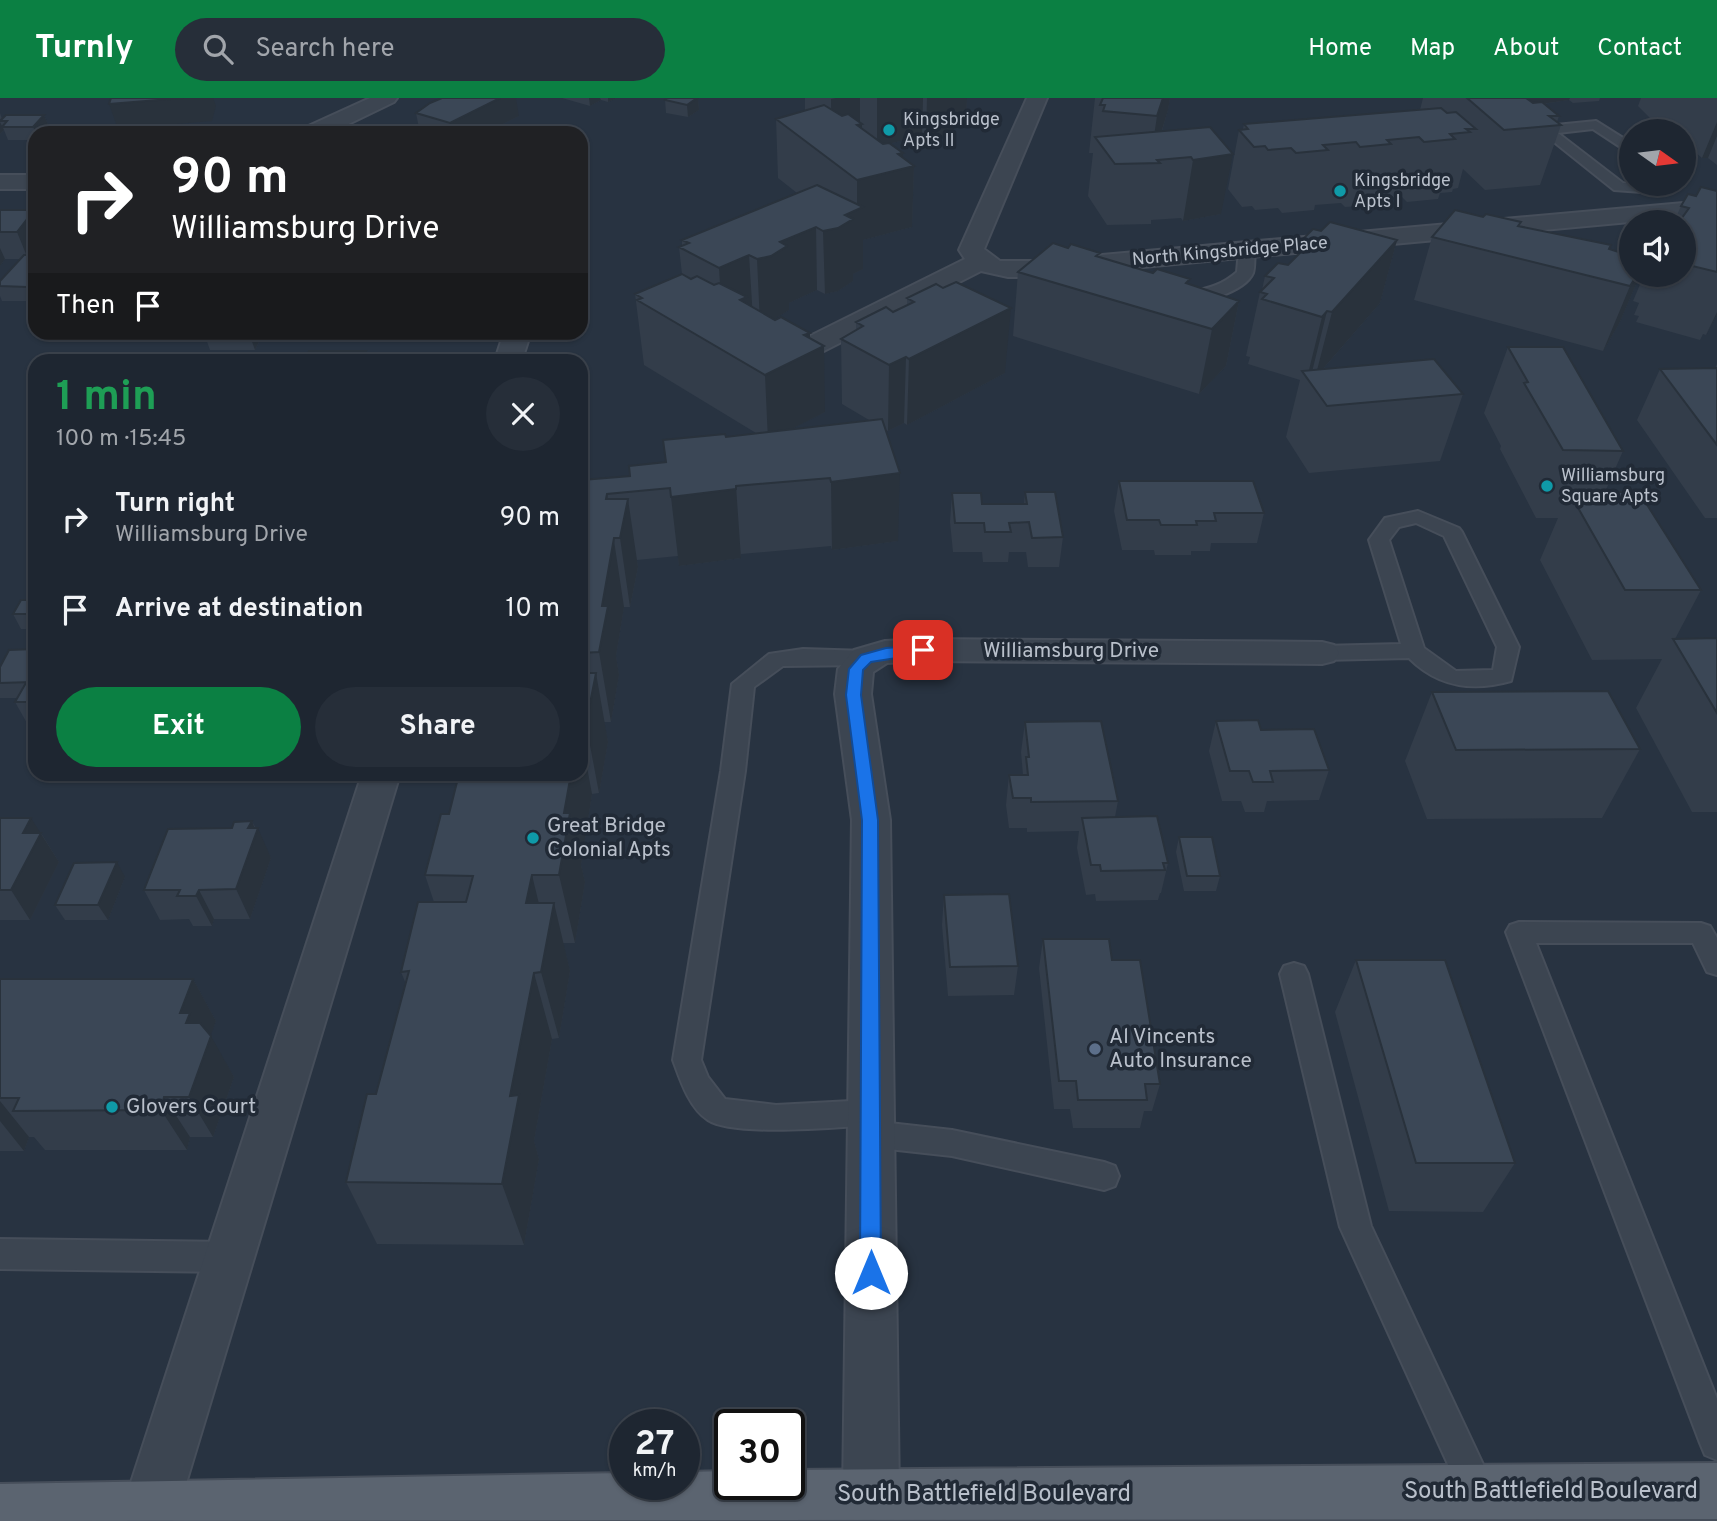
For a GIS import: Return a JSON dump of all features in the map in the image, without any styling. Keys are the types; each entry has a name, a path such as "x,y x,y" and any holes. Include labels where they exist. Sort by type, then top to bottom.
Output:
{"main road":[{"name":"South Battlefield Boulevard","path":"0,1512 872,1496 1717,1491"}],"street":[{"path":"327,126 387,98"},
{"path":"806,349 979,262 971,250 1037,98"},
{"path":"0,182 28,182"},
{"name":"North Kingsbridge Place","path":"1692,210 1717,207"},
{"name":"North Kingsbridge Place","path":"979,262 993,269 1097,264 1619,217"},
{"name":"Williamsburg Drive","path":"866,658 886,652 923,650 1322,653"},
{"path":"866,658 856,669 853,695 870,820 872,1496"},
{"path":"150,1510 379,781"}],"lane":[{"path":"1619,141 1596,125 1546,130 1619,187"},
{"path":"1665,196 1682,210"},
{"path":"1172,296 1208,296 1230,288 1245,273 1247,250"},
{"path":"1097,264 1128,280"},
{"path":"1322,653 1414,651 1432,669 1457,681 1503,676 1508,647 1452,532 1418,517 1392,522 1379,540 1414,651"},
{"path":"866,658 803,656 777,659 743,684 733,771 687,1060 696,1084 717,1111 870,1124 1104,1176"},
{"path":"1717,964 1701,933 1519,932 1717,1443"},
{"path":"1294,974 1356,1227 1478,1492"},
{"path":"0,1254 230,1257"}],"building":[{"path":"111,98 183,98 109,104"},
{"path":"442,98 500,98 450,123 416,113"},
{"path":"697,98 687,105 665,100"},
{"path":"1103,98 1163,98 1157,116 1103,111 1105,105 1100,105"},
{"path":"1467,98 1526,98 1533,103 1542,102 1559,116 1549,116 1561,125 1504,130"},
{"path":"824,105 842,116 848,114 862,124 857,125 883,144 889,143 903,153 898,154 914,166 857,180 776,119"},
{"path":"1441,108 1447,113 1456,112 1476,129 1450,134 1455,139 1424,142 1419,137 1387,140 1391,144 1360,147 1356,142 1323,145 1328,150 1296,153 1291,148 1268,150 1265,146 1254,147 1239,130 1248,129 1244,124"},
{"path":"6,115 44,115 34,126 28,127 2,127 7,121 0,121"},
{"path":"1210,127 1233,154 1193,160 1191,157 1157,160 1160,163 1115,164 1095,137"},
{"path":"817,185 863,207 845,215 853,219 838,228 823,231 816,227 780,242 787,246 771,256 757,259 749,255 719,268 679,247 689,243 682,240"},
{"path":"1701,187 1717,191 1717,272 1696,267 1696,210 1688,210 1689,208 1681,206 1687,196 1696,196"},
{"path":"0,210 28,210 28,218 17,232 0,232"},
{"path":"1455,210 1521,222 1518,226 1611,245 1609,249 1619,252 1619,283 1432,237"},
{"path":"1330,222 1397,240 1332,312 1327,311 1322,317 1262,299 1267,294 1260,292 1274,278 1265,276 1278,263 1288,265 1307,246 1299,243 1313,229 1321,231"},
{"path":"1053,243 1068,248 1071,244 1100,253 1096,256 1153,273 1157,269 1190,279 1186,283 1239,301 1212,329 1018,272"},
{"path":"24,255 28,255 27,287 0,286 0,281"},
{"path":"682,274 691,279 697,276 714,285 719,283 747,297 740,300 775,320 781,317 810,333 804,335 824,346 765,375 637,300 642,298 635,294"},
{"path":"956,282 1011,308 909,359 906,357 889,365 841,339 863,326 856,322 886,307 893,312 914,302 907,298 936,284 943,288"},
{"path":"1508,347 1563,347 1623,451 1563,450 1524,383 1528,382"},
{"path":"309,351 366,351 365,354 308,354"},
{"path":"1434,359 1463,394 1327,406 1302,371"},
{"path":"1717,368 1717,445 1660,369"},
{"path":"882,419 900,473 831,482 830,478 736,486 736,489 671,497 670,488 607,494 606,499 628,499 620,538 614,538 602,606 608,606 599,652 588,653 588,480 630,476 629,466 666,462 663,440 725,434 726,437"},
{"path":"1119,481 1253,481 1264,513 1214,513 1216,521 1196,521 1197,525 1161,525 1159,520 1127,520"},
{"path":"1025,492 1055,492 1063,537 1032,538 1029,522 1009,523 1011,532 985,532 984,523 955,523 952,493 981,493 982,504 1027,504"},
{"path":"1569,492 1639,492 1701,590 1625,590"},
{"path":"21,600 28,600 28,614 13,614"},
{"path":"1717,638 1717,713 1673,639"},
{"path":"28,649 28,682 0,683 0,667 9,650"},
{"path":"588,673 596,673 588,714"},
{"path":"27,681 28,681 28,702 15,702"},
{"path":"1608,691 1640,749 1456,750 1432,692"},
{"path":"1258,720 1261,730 1314,729 1329,770 1270,771 1273,782 1253,782 1249,771 1230,771 1216,721"},
{"path":"1101,721 1118,801 1031,802 1031,798 1013,798 1009,775 1028,775 1025,722"},
{"path":"457,781 570,781 564,813 570,813 559,875 532,875 526,903 554,903 541,972 534,973 510,1096 519,1095 502,1184 346,1182 367,1094 376,1094 409,971 401,972 418,902 466,902 473,876 425,875 441,814 449,814"},
{"path":"1157,816 1168,863 1163,863 1165,870 1101,871 1100,865 1091,865 1082,818"},
{"path":"0,818 31,818 23,833 41,833 11,890 0,890"},
{"path":"252,821 248,828 258,828 236,889 199,890 196,896 177,896 180,890 144,890 168,829 232,828 234,822"},
{"path":"1179,837 1212,837 1220,876 1187,876"},
{"path":"117,862 98,905 55,905 74,863"},
{"path":"1009,894 1018,966 950,967 944,895"},
{"name":"Al Vincents Auto Insurance","path":"1043,939 1109,939 1112,960 1140,960 1160,1084 1145,1084 1147,1100 1078,1100 1076,1081 1059,1081"},
{"path":"1356,960 1445,960 1515,1163 1416,1163"},
{"name":"Glovers Court","path":"0,979 193,979 180,1013 190,1013 186,1023 200,1023 211,1036 189,1097 164,1097 161,1110 13,1111 19,1098 0,1098"}],"place":[{"name":"Kingsbridge Apts II","path":"889,130"},
{"name":"Kingsbridge Apts I","path":"1340,191"},
{"name":"Williamsburg Square Apts","path":"1547,486"},
{"name":"Great Bridge Colonial Apts","path":"533,838"},
{"name":"Al Vincents Auto Insurance","path":"1095,1049"},
{"name":"Glovers Court","path":"112,1107"}],"route":[{"path":"871,1273 870,820 865,764 853,695 856,669 866,658 886,652 923,650"}]}
